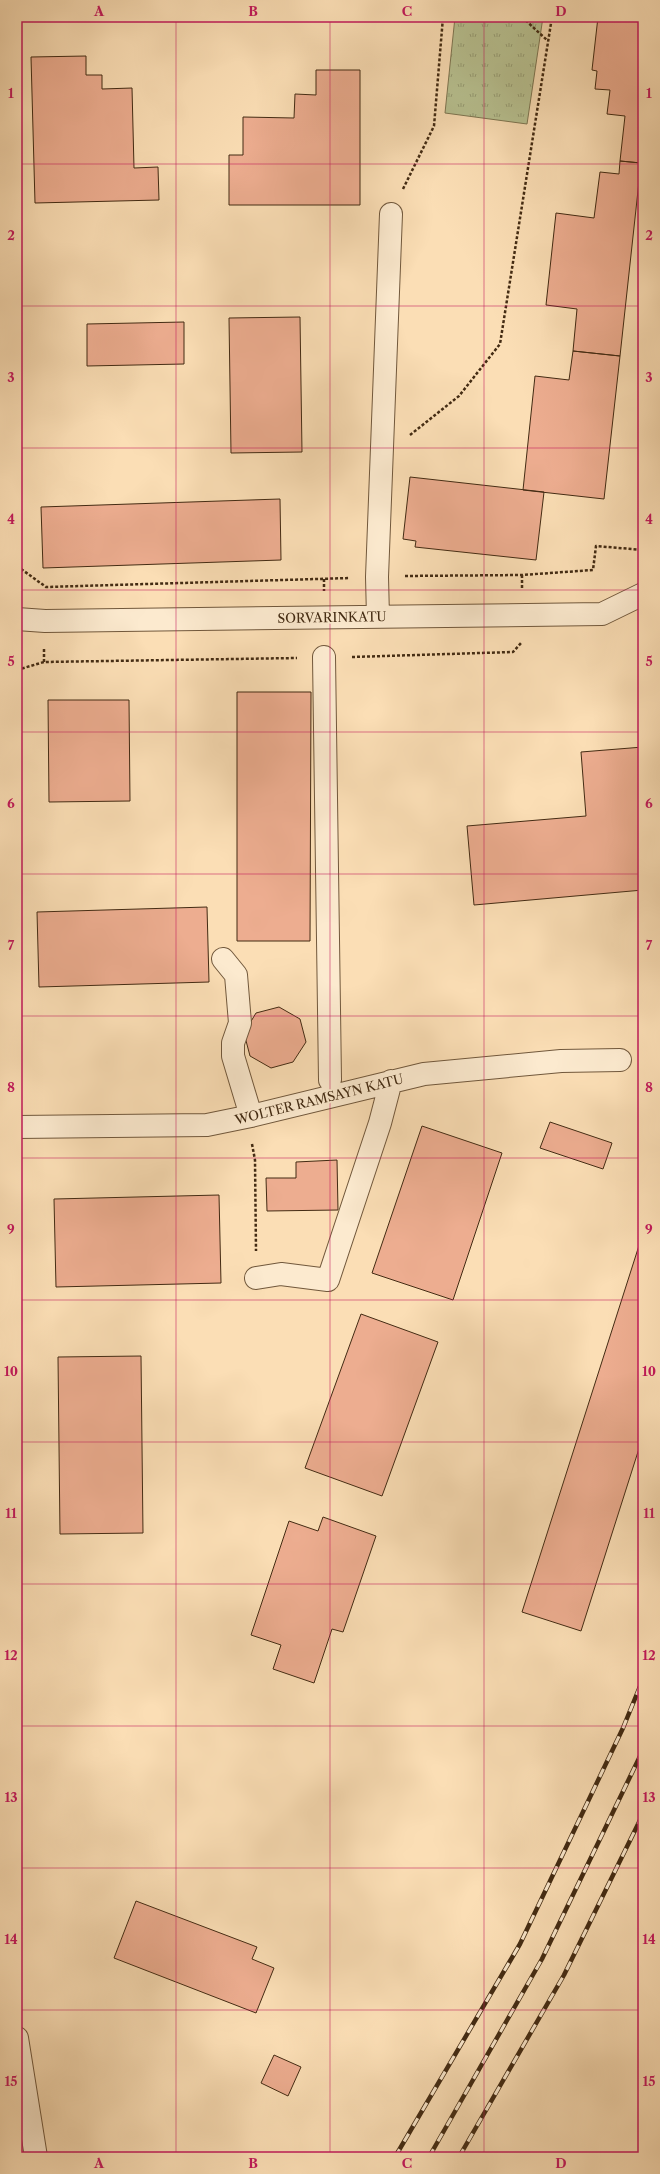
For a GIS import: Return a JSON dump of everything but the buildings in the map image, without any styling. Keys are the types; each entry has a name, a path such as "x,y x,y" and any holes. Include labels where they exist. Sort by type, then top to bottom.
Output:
{"street":[{"path":"378,617 377,577 391,214"},
{"name":"SORVARINKATU","path":"17,619 45,621 602,614 643,594"},
{"path":"324,657 330,1080"},
{"path":"223,959 236,975 240,1024 233,1043 233,1056 251,1116"},
{"name":"WOLTER RAMSAYN KATU","path":"17,1127 207,1125 251,1116 424,1074 561,1061 620,1060"},
{"path":"256,1278 281,1274 328,1280 380,1123 391,1081"},
{"path":"17,2038 36,2157"}],"path":[{"path":"391,214 434,126 443,17"},
{"path":"522,17 548,41"},
{"path":"382,456 459,396 500,344 552,17"},
{"path":"17,566 46,587 377,577 522,575 593,570 596,546 643,550"},
{"path":"251,1138 255,1160 256,1278"}],"green space":[{"path":"455,17 543,17 527,124 445,113"}],"railway":[{"path":"395,2157 520,1944 623,1728 643,1679"},
{"path":"429,2157 542,1959 643,1750"},
{"path":"459,2157 564,1975 643,1814"}]}
